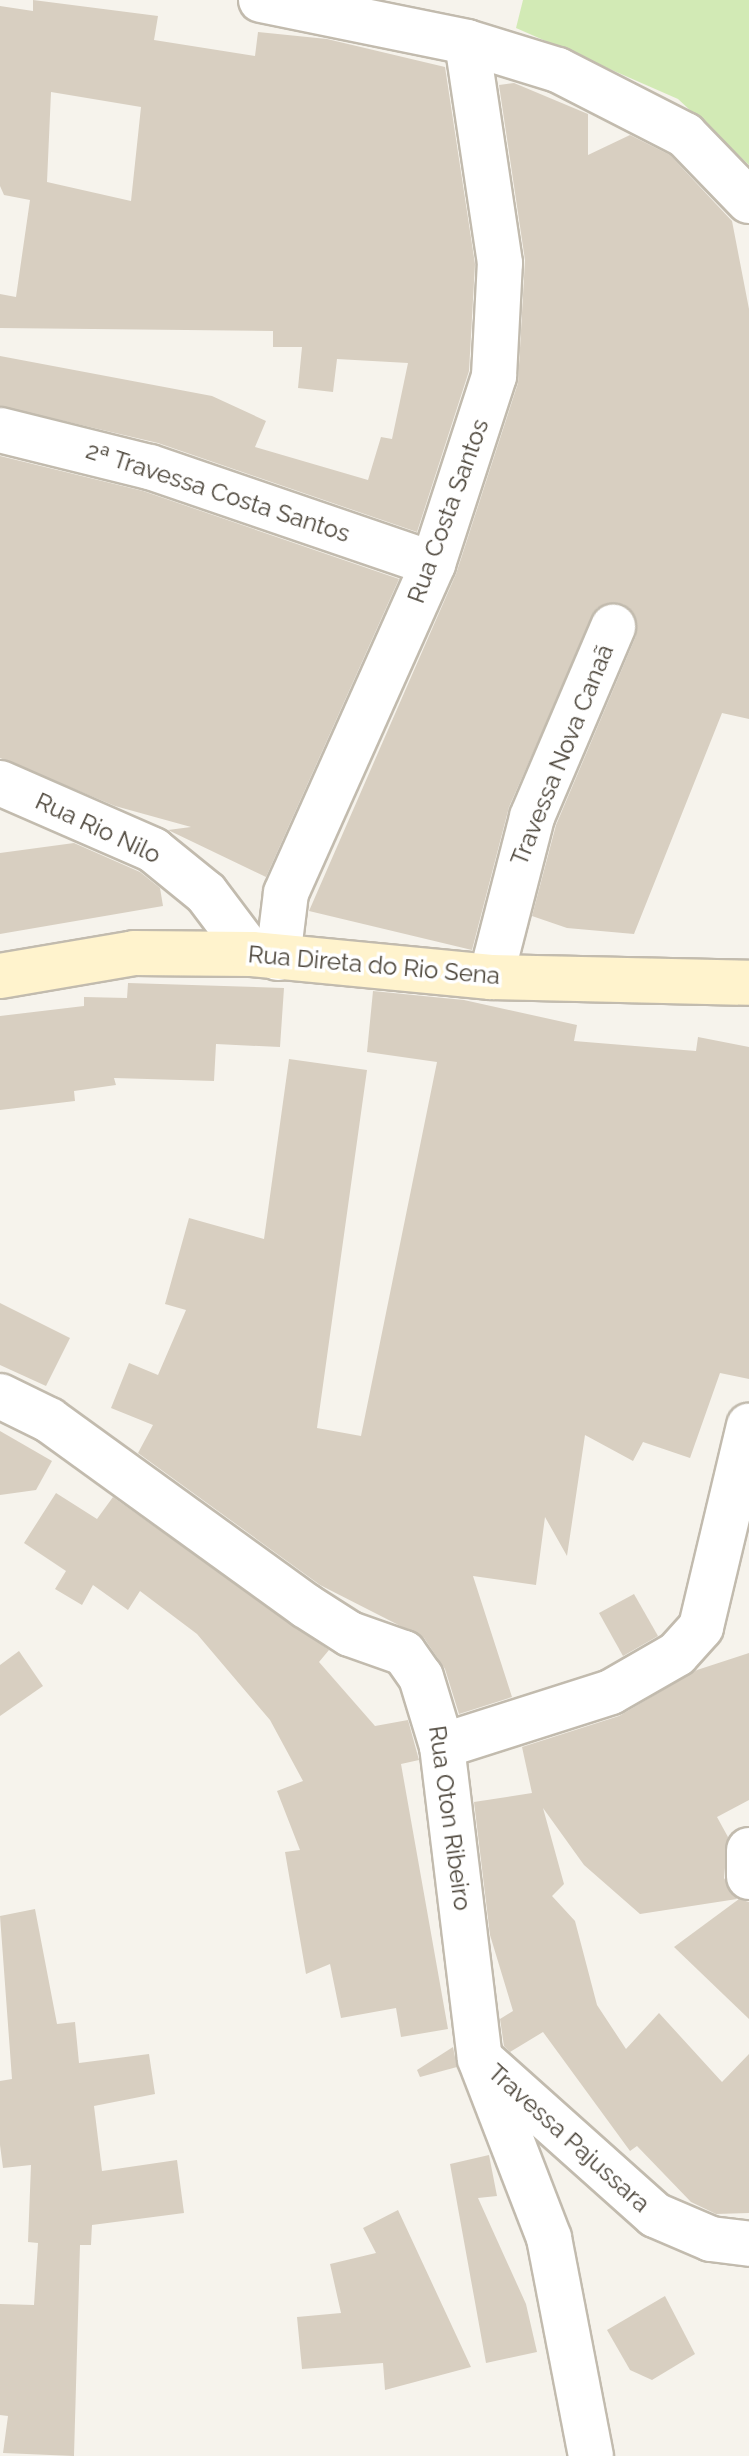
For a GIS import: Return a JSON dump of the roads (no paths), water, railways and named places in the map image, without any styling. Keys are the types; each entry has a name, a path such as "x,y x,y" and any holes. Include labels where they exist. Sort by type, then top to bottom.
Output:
{"main road":[{"name":"Rua Direta do Rio Sena","path":"0,976 134,953 265,956 491,977 749,983"}],"street":[{"path":"261,0 467,42 558,70 685,135 749,201"},
{"name":"Rua Costa Santos","path":"265,956 286,893 433,564 470,465 494,376 499,326 493,189 467,42"},
{"name":"2ª Travessa Costa Santos","path":"0,430 150,467 433,564"},
{"name":"Travessa Nova Canaã","path":"491,977 532,817 613,627"},
{"name":"Rua Rio Nilo","path":"0,783 153,850 206,893 265,956"},
{"name":"Rua Oton Ribeiro","path":"0,1396 49,1420 317,1613 404,1653 430,1695 442,1746 480,2059 549,2238 591,2456"},
{"path":"442,1746 611,1692 677,1654 701,1627 749,1426"},
{"path":"749,1850 749,1877"},
{"name":"Travessa Pajussara","path":"480,2059 655,2215 711,2239 749,2244"}]}
